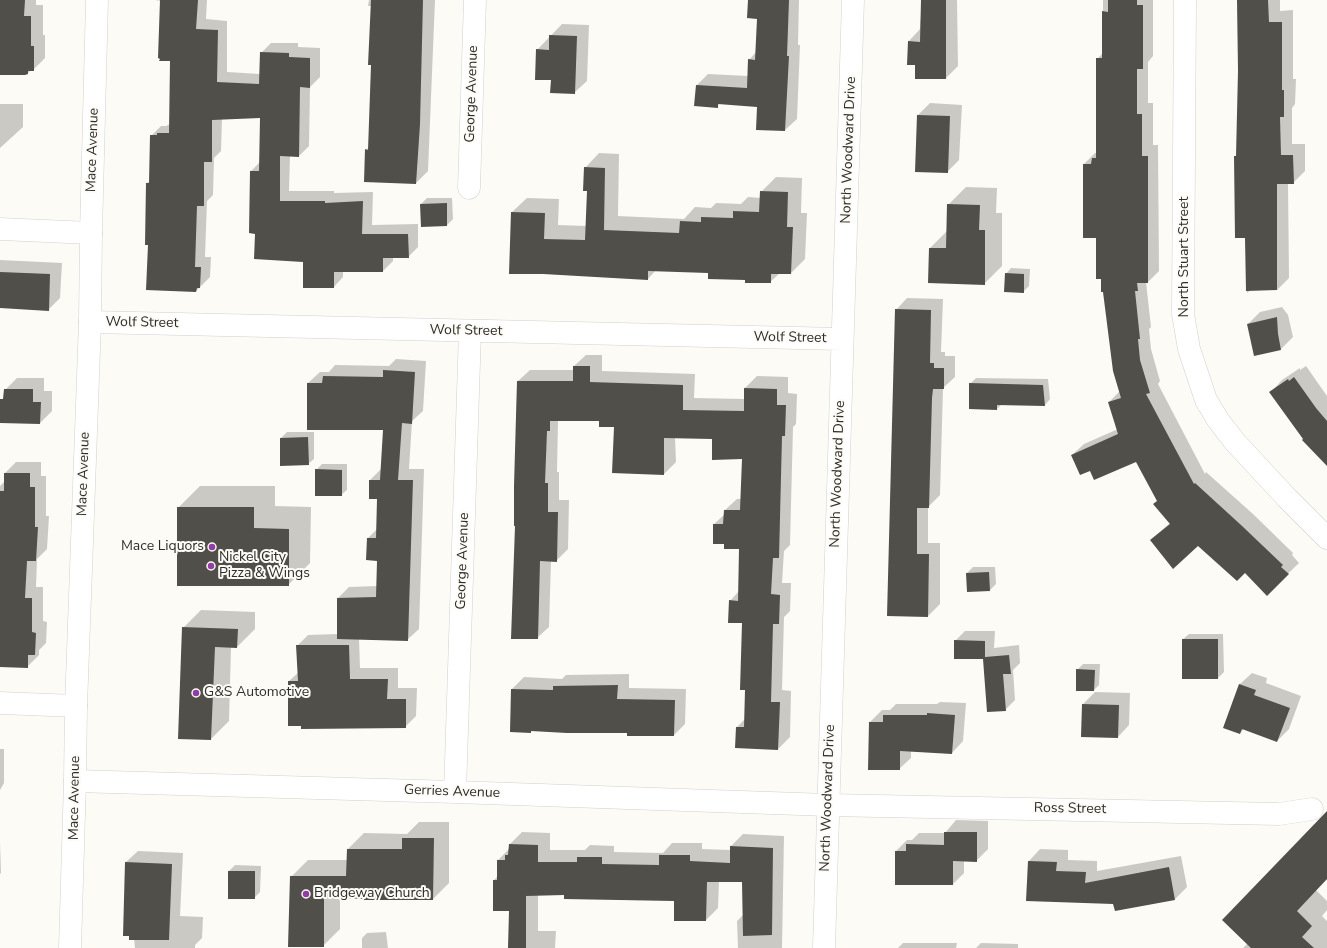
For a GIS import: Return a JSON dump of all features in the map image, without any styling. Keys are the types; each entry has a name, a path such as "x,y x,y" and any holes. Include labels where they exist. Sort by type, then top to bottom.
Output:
{"street":[{"name":"Mace Avenue","path":"70,948 76,706 90,322 97,0"},
{"name":"George Avenue","path":"469,188 475,0"},
{"name":"North Woodward Drive","path":"824,948 853,0"},
{"name":"North Stuart Street","path":"1185,0 1183,314 1189,349 1206,400 1218,420 1235,442 1287,498 1327,538"},
{"path":"0,230 91,233"},
{"name":"Wolf Street","path":"90,322 842,339"},
{"name":"George Avenue","path":"455,792 470,331"},
{"path":"0,703 76,706"},
{"name":"Gerries Avenue","path":"75,780 828,805"},
{"name":"Ross Street","path":"828,805 1279,814 1312,809"}],"building":[{"path":"0,0 25,0 24,16 31,16 31,46 34,46 34,71 28,71 28,74 0,75"},
{"path":"160,0 198,0 196,29 218,30 217,82 259,84 260,52 289,53 289,57 310,58 310,88 300,87 299,157 280,156 280,201 325,201 325,203 363,201 362,234 408,234 409,258 383,258 383,272 334,272 334,288 303,288 303,262 254,259 255,234 249,233 250,171 259,171 260,118 212,120 212,162 204,162 204,206 197,206 195,267 201,267 200,288 197,288 196,292 146,290 148,245 145,245 146,183 149,183 150,135 157,135 157,133 169,133 170,61 159,61 160,59 158,58"},
{"path":"371,0 423,0 420,124 416,184 364,182 365,149 368,150 371,65 368,65"},
{"path":"748,0 789,0 787,56 789,56 785,131 756,130 757,107 718,104 718,108 694,106 696,85 747,88 748,59 755,60 757,19 747,18"},
{"path":"921,0 946,0 946,79 915,79 915,65 907,65 908,41 920,42"},
{"path":"1108,0 1137,0 1137,5 1143,5 1143,69 1137,69 1137,114 1142,114 1142,156 1148,156 1148,283 1137,283 1138,291 1135,291 1140,339 1138,339 1140,360 1150,393 1146,394 1194,484 1195,483 1241,525 1283,565 1281,567 1289,574 1267,596 1245,573 1237,581 1198,546 1173,569 1150,540 1170,524 1153,504 1157,501 1136,462 1094,480 1090,471 1080,475 1071,455 1118,434 1108,402 1121,398 1113,371 1103,292 1101,292 1101,279 1096,279 1096,238 1083,238 1083,164 1091,164 1092,158 1096,158 1096,58 1102,58 1102,11 1108,12"},
{"path":"1237,0 1268,0 1269,22 1282,22 1282,90 1284,90 1284,117 1280,117 1281,155 1293,155 1294,184 1277,184 1277,290 1246,291 1245,238 1235,238 1234,156 1236,156 1238,71"},
{"path":"549,35 577,36 575,94 550,93 551,80 535,80 536,49 549,50"},
{"path":"917,115 950,116 948,173 915,172"},
{"path":"584,167 605,168 604,230 679,233 680,221 701,222 701,217 733,218 733,211 759,212 760,191 788,192 787,227 793,227 791,274 771,274 771,283 745,283 745,280 708,279 708,273 648,271 648,280 543,274 509,274 511,212 545,213 544,239 585,240 587,191 583,191"},
{"path":"447,203 447,226 421,227 420,204"},
{"path":"947,204 980,205 979,230 985,230 985,285 928,283 929,248 946,248"},
{"path":"0,272 50,274 49,311 0,308"},
{"path":"1005,273 1024,274 1024,293 1004,292"},
{"path":"895,309 931,310 930,363 934,363 934,368 944,368 944,389 933,389 932,398 929,508 917,508 917,554 929,554 928,617 887,616"},
{"path":"1277,317 1281,350 1254,356 1247,324"},
{"path":"573,366 590,366 590,382 683,385 683,410 744,411 744,388 777,389 777,405 786,405 785,436 782,436 779,558 773,558 771,594 780,595 779,624 773,624 771,702 780,702 778,750 735,748 736,727 744,727 745,690 740,690 742,623 728,623 729,600 738,601 739,549 724,549 724,544 713,544 713,524 723,524 724,510 740,510 742,459 712,460 712,439 664,438 664,475 612,473 614,427 599,427 599,421 550,421 550,431 547,431 545,483 548,483 548,512 558,512 557,562 540,561 538,639 511,639 515,526 514,486 517,381 573,381"},
{"path":"383,370 415,372 412,424 402,423 398,480 413,480 408,641 337,639 337,598 376,597 377,561 366,560 367,538 376,538 377,499 369,499 369,480 380,480 383,430 307,430 307,383 322,383 323,376 383,377"},
{"path":"1294,377 1327,421 1327,466 1302,440 1303,439 1269,392 1288,379 1289,381"},
{"path":"969,383 1043,385 1045,406 997,405 997,410 969,409"},
{"path":"4,389 33,389 33,402 41,402 40,424 0,423 0,399 3,399"},
{"path":"308,437 309,465 280,466 280,438"},
{"path":"315,469 342,470 342,496 315,496"},
{"path":"4,473 30,473 30,487 35,487 35,527 38,527 36,561 27,561 25,598 32,598 32,632 36,633 35,655 28,655 28,668 0,667 0,491 4,491"},
{"path":"177,507 254,507 254,528 289,529 289,586 177,586"},
{"path":"989,572 990,591 967,592 966,573"},
{"name":"G&S Automotive","path":"182,627 238,629 237,648 215,647 211,740 178,739"},
{"path":"1182,639 1218,639 1218,679 1182,679"},
{"path":"954,640 985,641 985,657 1009,655 1011,674 1003,674 1006,711 987,712 983,659 954,659"},
{"path":"296,645 349,645 350,679 388,679 387,699 406,699 406,728 301,729 301,726 288,726 288,681 298,681"},
{"path":"1076,669 1095,670 1094,691 1076,691"},
{"path":"1239,684 1256,690 1254,695 1290,708 1277,742 1242,729 1240,734 1223,728"},
{"path":"618,685 617,699 675,700 674,736 627,736 627,733 510,732 511,689 553,690 553,686"},
{"path":"1082,704 1119,705 1118,738 1081,737"},
{"path":"927,713 955,715 952,754 900,751 900,770 868,770 869,722 883,722 883,715 927,715"},
{"path":"1327,811 1327,879 1297,911 1312,926 1302,937 1314,948 1251,948 1222,920"},
{"path":"944,832 977,832 977,862 953,861 953,885 895,885 895,851 906,851 906,844 944,845"},
{"path":"402,838 434,838 433,900 364,900 324,897 324,947 288,947 290,876 346,876 347,849 402,849"},
{"path":"509,844 538,845 538,862 577,862 577,857 602,857 602,864 659,865 659,855 690,855 690,861 730,863 730,846 773,848 772,935 743,936 742,882 707,882 706,921 674,921 674,901 564,899 564,895 526,896 526,948 508,948 509,911 493,911 493,880 497,880 497,860 505,860 505,855 508,855"},
{"path":"1028,861 1057,862 1056,871 1086,872 1085,883 1169,867 1175,900 1115,911 1113,904 1026,901"},
{"path":"125,862 172,864 169,940 129,940 129,936 123,936"},
{"path":"228,871 255,871 255,899 228,899"}],"place":[{"name":"Mace Liquors","path":"212,547"},
{"name":"Nickel City Pizza & Wings","path":"211,566"},
{"name":"G&S Automotive","path":"196,693"},
{"name":"Bridgeway Church","path":"306,894"}]}
